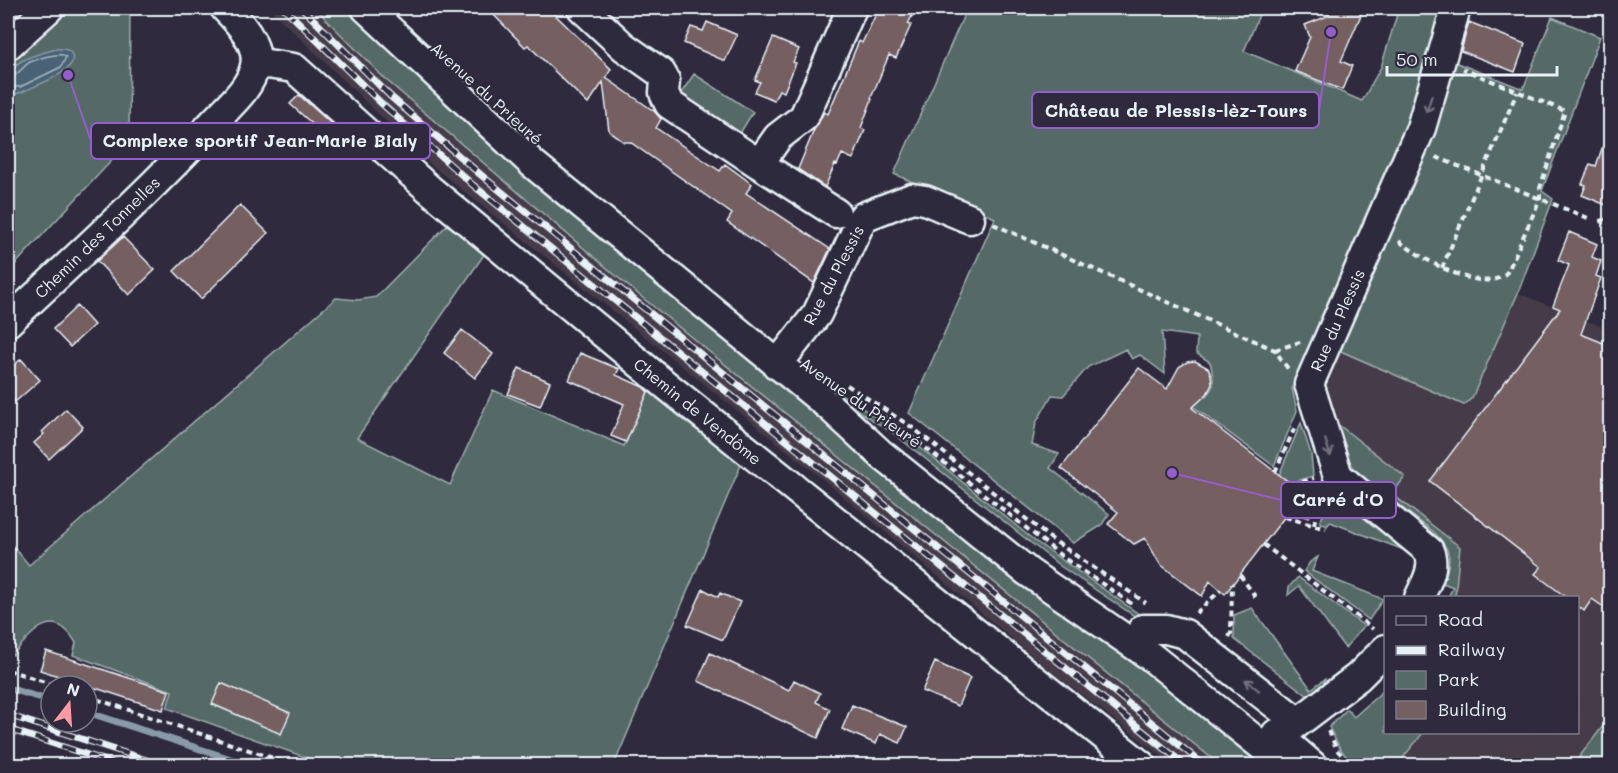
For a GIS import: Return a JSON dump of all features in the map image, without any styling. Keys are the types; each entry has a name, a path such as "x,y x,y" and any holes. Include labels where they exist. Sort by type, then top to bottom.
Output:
{"street":[{"path":"8,45 49,8"},
{"path":"225,8 242,24 250,40 256,65"},
{"name":"Avenue du Prieuré","path":"366,8 533,164 830,407 882,455 1034,565 1150,656 1292,740"},
{"path":"759,164 778,137 804,117 852,8"},
{"name":"Rue du Plessis","path":"1424,587 1432,559 1426,546 1338,476 1302,383 1309,384 1421,128 1456,8"},
{"path":"589,10 638,59 661,73 665,80 664,93 669,104 836,213"},
{"name":"Chemin de Vendôme","path":"256,65 267,64 294,68 429,189 666,386 1142,765"},
{"name":"Chemin des Tonnelles","path":"8,322 187,151 244,89 256,65"},
{"name":"Rue du Plessis","path":"777,365 817,314 863,217 912,198 925,200 970,219"},
{"name":"Avenue du Prieuré","path":"1034,565 1143,619 1292,740 1313,765"},
{"path":"1292,740 1358,677 1381,640"}],"path":[{"path":"1395,238 1414,253 1442,268 1479,280 1490,280 1505,276 1540,200 1540,188 1565,111 1462,68"},
{"path":"1442,268 1517,92"},
{"path":"1432,155 1588,218"},
{"path":"1599,222 1611,215"},
{"path":"970,219 981,219 1275,350 1302,383 1275,472"},
{"name":"Avenue du Prieuré","path":"874,410 903,430 1064,558 1121,597 1143,619"},
{"path":"1285,517 1326,530"},
{"path":"1263,544 1381,640"},
{"path":"1240,575 1257,599"},
{"path":"1224,644 1231,633 1232,584"},
{"path":"1196,613 1221,590"},
{"path":"8,670 39,680"},
{"path":"99,700 297,765"},
{"path":"1292,740 1338,751 1352,765"}],"shaded area":[{"path":"269,8 315,8 385,79 628,286 1220,765 1173,765 1048,669 826,482 431,165"},
{"path":"1518,293 1610,330 1610,717 1573,765 1397,765 1422,734 1579,734 1579,596 1455,596 1460,547 1392,494 1335,422 1323,381 1336,349 1464,405 1472,398"}],"green space":[{"path":"8,8 130,8 129,142 8,272"},
{"path":"315,8 351,8 385,40 1277,765 1220,765 628,286 385,79"},
{"path":"967,8 1262,8 1244,51 1362,101 1381,67 1399,8 1445,8 1422,98 1292,388 1297,411 1274,466 1194,407 1194,403 1207,395 1213,382 1210,362 1196,353 1197,337 1162,332 1165,374 1140,355 1132,359 1126,349 1088,367 1063,396 1052,395 1036,423 1032,445 1059,454 1050,468 1109,514 1101,526 1073,543 909,413 995,218 894,174"},
{"path":"1552,17 1600,37 1542,191 1553,199 1518,293 1472,398 1464,405 1336,349 1452,61 1523,89"},
{"path":"694,74 753,112 736,140 679,96"},
{"path":"447,225 488,249 357,438 450,485 493,390 624,446 649,390 743,460 614,765 327,765 167,708 172,691 73,655 76,643 68,632 59,626 51,624 43,626 27,638 13,655 8,653 8,540 29,565 336,298 358,300 376,297"},
{"path":"794,359 821,381 912,441 1035,541 1143,617 1136,617 1060,566 893,433 831,394"},
{"path":"1335,422 1405,477 1392,494 1460,547 1455,596 1448,596 1453,587 1443,583 1449,562 1444,544 1434,532 1348,467"},
{"path":"1301,423 1311,454 1313,476 1290,483 1279,475"},
{"path":"1327,480 1420,550 1420,556 1330,522 1327,526 1320,522 1326,508"},
{"path":"1314,485 1312,508 1308,518 1289,511 1298,490"},
{"path":"1318,557 1312,571 1383,599 1369,620 1304,571 1310,562"},
{"path":"1420,557 1419,571 1414,571"},
{"path":"1298,577 1364,626 1345,648 1299,586 1288,595 1289,587"},
{"path":"1252,608 1311,689 1325,679 1325,686 1313,700 1234,639 1234,615"},
{"path":"1384,690 1384,734 1422,734 1397,765 1361,765 1348,758 1342,751 1329,727 1347,709 1354,717"},
{"path":"1603,726 1610,732 1610,765 1573,765"}],"water":[{"path":"56,49 65,49 72,55 72,61 62,73 22,92 15,94 10,91 9,75 18,63"}],"building":[{"path":"487,8 548,8 611,69 606,78 654,111 661,119 656,128 720,171 725,164 752,184 746,193 830,249 814,283 727,222 732,214 630,142 624,142 609,131 603,82 588,104 528,45 525,47"},
{"path":"879,8 916,8 896,58 889,55 871,98 861,128 865,130 853,159 842,154 825,187 798,169 814,130 824,112 828,114 859,41 862,43"},
{"path":"1332,8 1364,8 1341,61 1352,66 1342,90 1295,71 1310,37 1305,25 1328,16"},
{"path":"707,22 737,35 725,61 684,43 691,27 703,31"},
{"path":"1469,22 1525,44 1515,72 1461,51"},
{"path":"773,38 799,49 784,92 779,90 774,100 755,92 760,82 755,80"},
{"path":"299,95 353,143 344,152 290,104"},
{"path":"1608,131 1611,132 1611,192 1606,205 1582,195 1586,185 1582,184 1590,164 1596,166"},
{"path":"240,205 268,233 201,299 174,271"},
{"path":"1569,232 1597,244 1592,257 1601,261 1596,276 1601,278 1581,334 1611,346 1611,612 1592,599 1584,611 1579,607 1579,596 1565,596 1535,574 1541,567 1430,481 1560,309 1553,306 1569,265 1558,260"},
{"path":"123,237 155,270 129,295 97,261"},
{"path":"77,306 94,325 70,347 53,329"},
{"path":"462,330 493,354 475,378 444,353"},
{"path":"580,353 619,369 616,375 643,387 648,392 626,442 611,436 624,404 569,380"},
{"path":"21,359 40,380 15,402 8,393 8,371"},
{"path":"1195,361 1208,368 1212,384 1207,394 1192,408 1303,493 1225,594 1210,581 1202,596 1160,564 1145,538 1134,544 1108,524 1118,512 1061,468 1139,368 1167,389 1179,367 1187,362"},
{"path":"519,368 550,382 540,406 508,394"},
{"path":"66,409 83,427 49,459 34,443"},
{"path":"703,589 718,597 720,593 740,602 723,640 687,625"},
{"path":"46,651 169,691 163,710 99,689 99,674 52,674 40,670"},
{"path":"710,653 789,690 794,680 820,693 816,702 830,709 818,738 698,681"},
{"path":"935,662 970,678 958,706 922,691"},
{"path":"221,683 290,713 281,734 212,704"},
{"path":"852,705 907,727 900,743 880,734 876,744 842,729"}],"waterway":[{"path":"8,688 39,697"},
{"path":"99,716 252,766"}],"railway":[{"path":"284,8 382,104 473,185 1186,766"},
{"path":"302,8 390,96 481,175 1205,766"},
{"path":"8,715 165,766"},
{"path":"8,729 122,766"}],"place":[{"name":"Château de Plessis-lèz-Tours","path":"1331,32"},
{"name":"Complexe sportif Jean-Marie Bialy","path":"68,75"},
{"name":"Carré d'O","path":"1172,473"}]}
